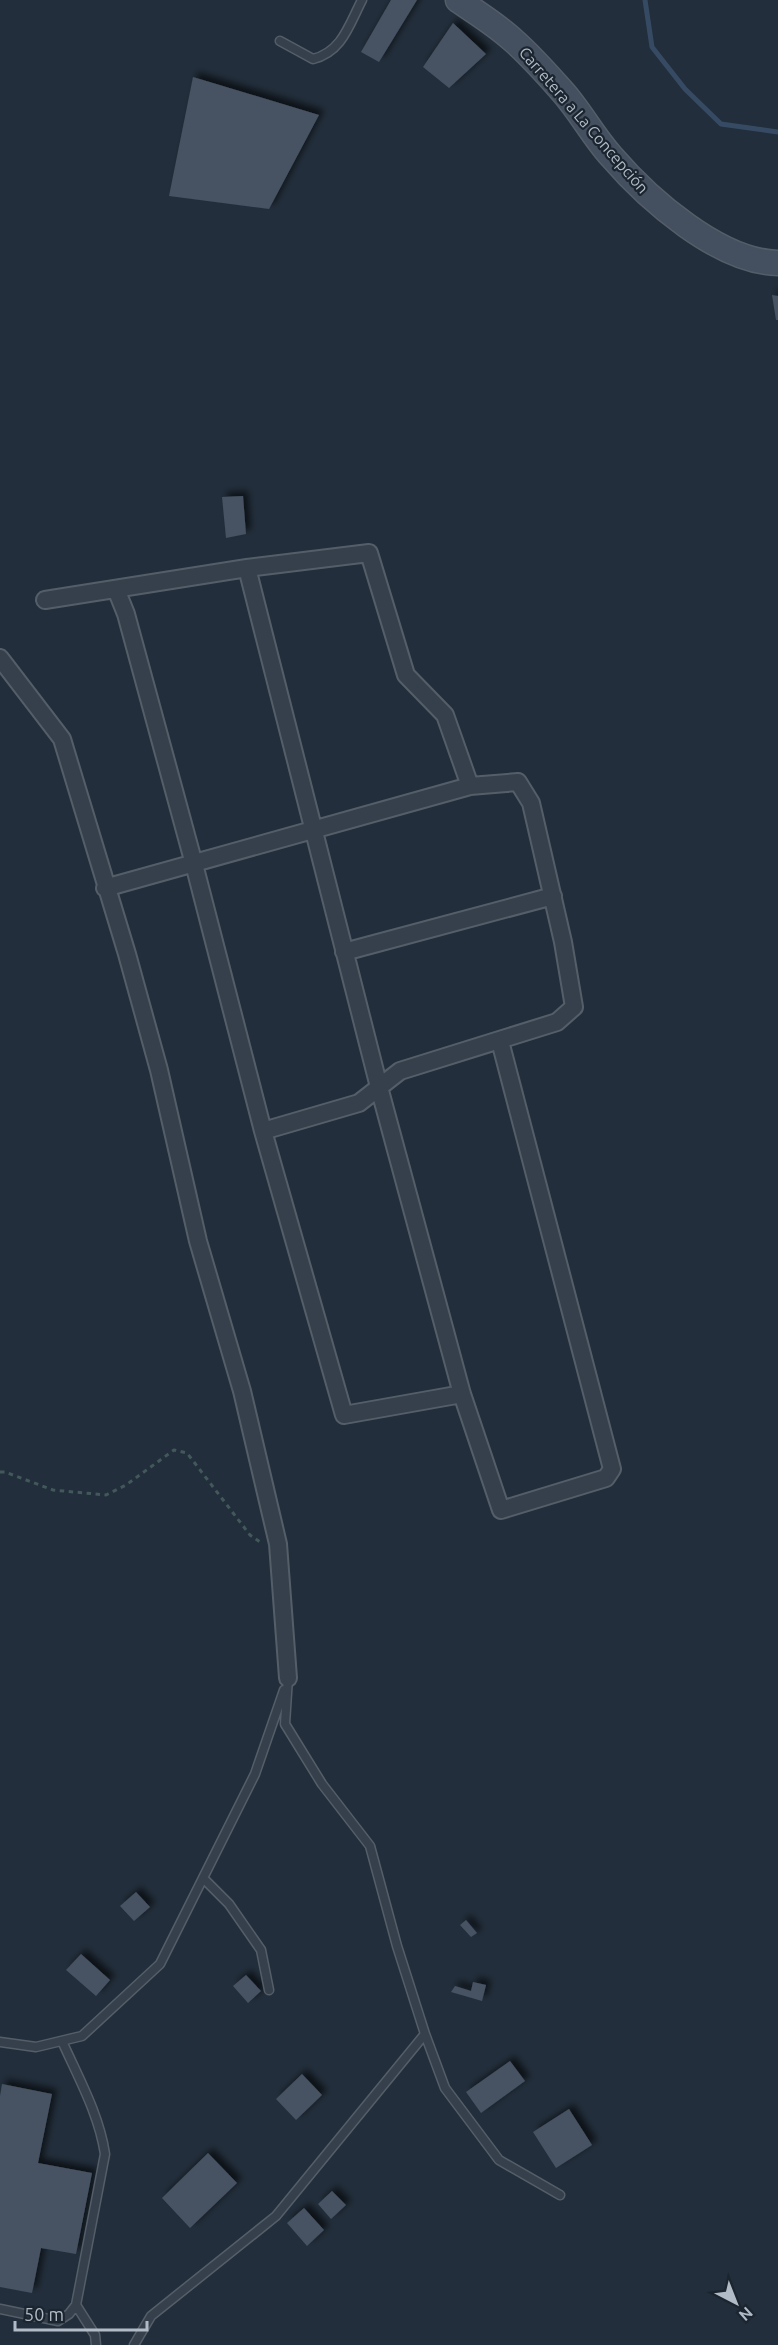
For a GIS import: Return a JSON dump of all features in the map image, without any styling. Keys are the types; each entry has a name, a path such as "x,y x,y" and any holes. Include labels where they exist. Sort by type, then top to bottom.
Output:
{"main road":[{"name":"Carretera a La Concepción","path":"458,0 513,40 563,92 611,156 664,210 700,234 737,253 778,263"}],"street":[{"path":"45,600 247,568 369,553 406,675 445,715 470,786"},
{"path":"247,568 379,1087 462,1394 501,1510 606,1478 612,1469 500,1041"},
{"path":"116,589 126,614 195,864 263,1131 344,1415 462,1394"},
{"path":"0,658 62,739 105,888 127,954 159,1070 198,1241 242,1391 278,1544 288,1678"},
{"path":"105,888 314,832 470,786 518,782 531,803 553,896 574,1007 557,1022 400,1071 359,1103 263,1131"},
{"path":"344,951 553,896"}],"lane":[{"path":"280,41 313,59 326,56 338,46 363,0"},
{"path":"0,2042 36,2047 82,2037 160,1964 255,1774 288,1678"},
{"path":"288,1678 285,1724 322,1784 370,1846 425,2034 446,2088 499,2160 560,2195"},
{"path":"203,1878 229,1904 261,1950 269,1990"},
{"path":"134,2345 152,2316 276,2216 425,2034"},
{"path":"0,2309 58,2321 69,2314 76,2305 105,2154 94,2111 62,2041"},
{"path":"76,2305 95,2335 96,2345"}],"path":[{"path":"0,1472 53,1490 106,1495 126,1485 174,1450 187,1453 250,1535 279,1555"}],"building":[{"path":"391,0 417,0 379,62 361,52"},
{"path":"453,23 486,54 449,88 423,67"},
{"path":"193,77 319,115 269,209 169,196"},
{"path":"772,295 778,296 778,320 776,320"},
{"path":"243,496 246,534 226,538 222,497"},
{"path":"136,1892 150,1907 134,1921 120,1906"},
{"path":"466,1920 477,1933 471,1937 460,1925"},
{"path":"81,1954 110,1980 96,1996 66,1970"},
{"path":"246,1975 261,1991 248,2003 233,1986"},
{"path":"473,1982 486,1985 482,2001 451,1992 455,1986 471,1991"},
{"path":"510,2061 525,2081 481,2113 466,2092"},
{"path":"302,2074 322,2095 296,2120 276,2099"},
{"path":"2,2084 52,2094 38,2163 92,2173 76,2254 41,2248 32,2293 0,2287 0,2096"},
{"path":"569,2109 592,2145 556,2168 533,2132"},
{"path":"208,2153 237,2183 190,2228 162,2198"},
{"path":"332,2191 346,2205 331,2219 318,2204"},
{"path":"304,2208 324,2230 307,2246 287,2223"}],"waterway":[{"path":"645,0 652,47 685,89 721,124 778,132"}]}
